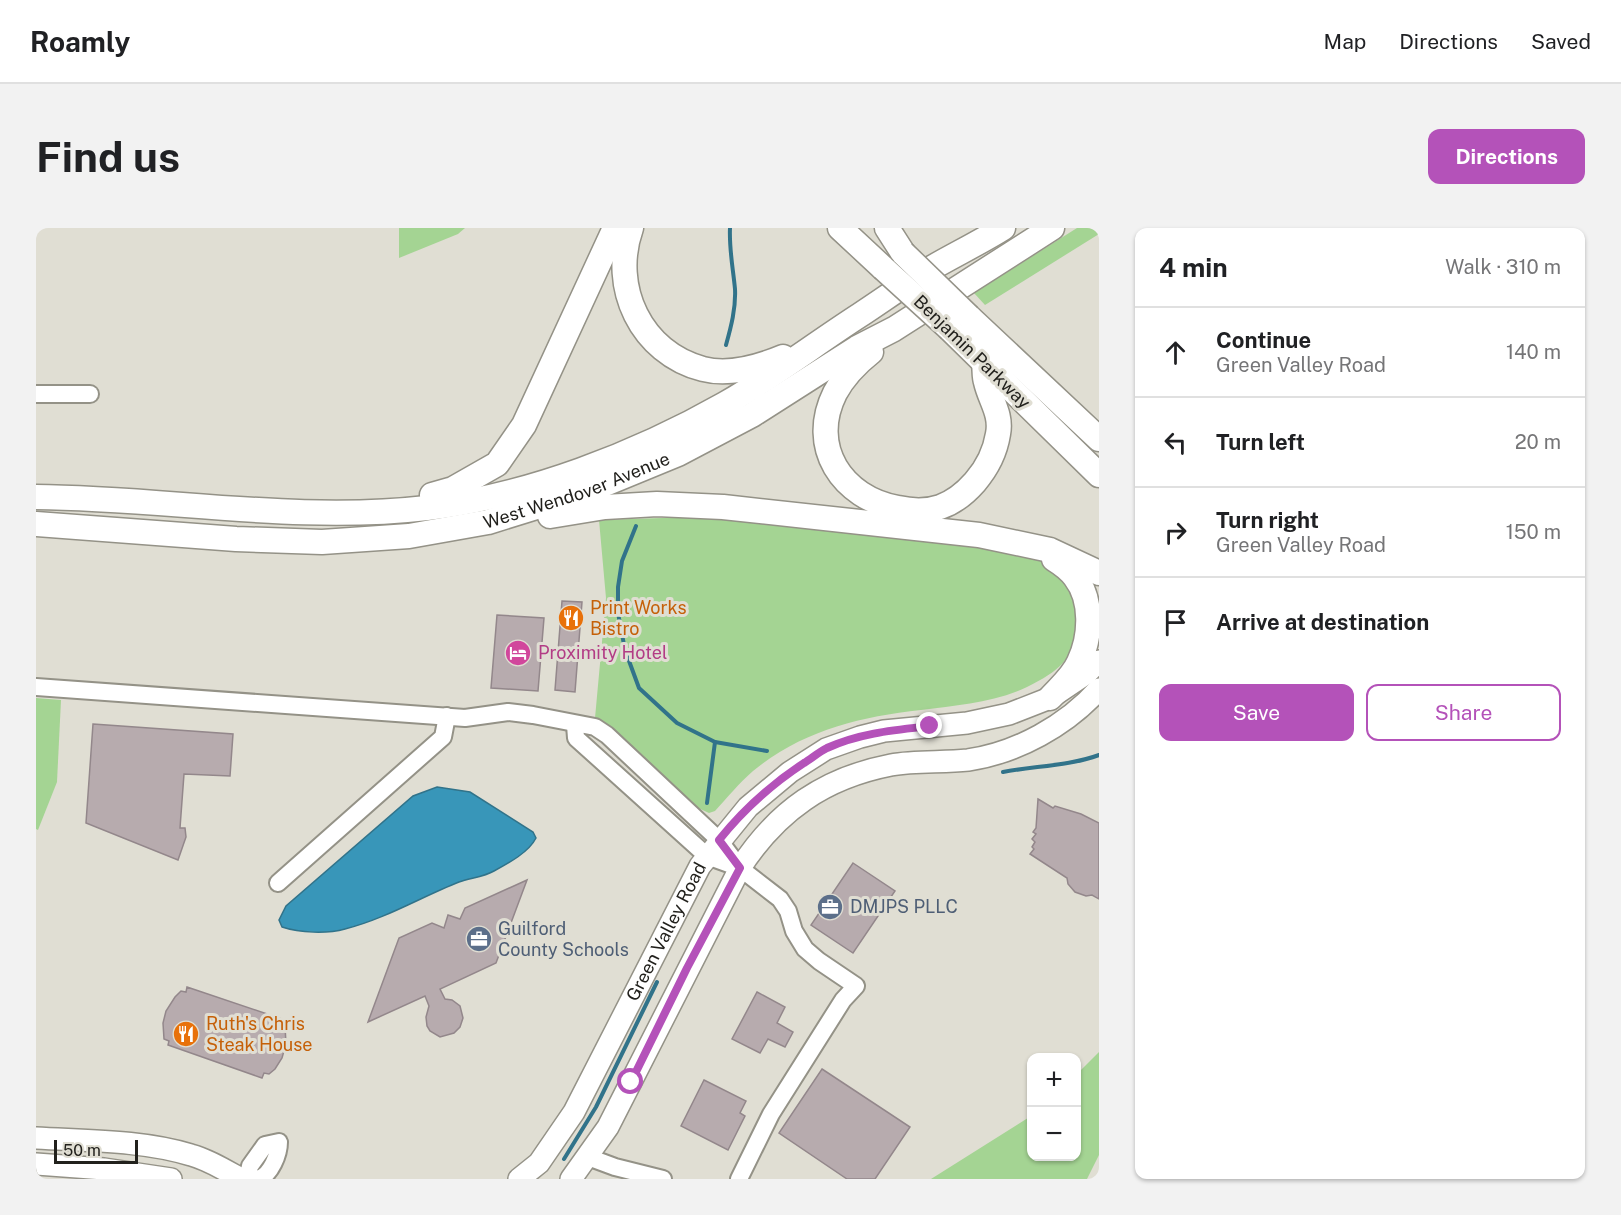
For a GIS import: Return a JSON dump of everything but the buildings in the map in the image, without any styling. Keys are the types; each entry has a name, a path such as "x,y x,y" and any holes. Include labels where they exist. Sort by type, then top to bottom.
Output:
{"highway":[{"path":"366,511 453,489 497,464 524,424 615,228"},
{"path":"631,228 624,268 625,285 630,304 641,324 656,342 675,358 704,369 733,371 765,364 813,345"},
{"path":"887,228 903,253"},
{"path":"930,269 982,228"},
{"name":"West Wendover Avenue","path":"36,497 71,497 268,512 366,511 426,508 469,501 550,480 646,444 726,404 930,269 1003,228"},
{"name":"West Wendover Avenue","path":"36,524 236,539 322,542 409,536 489,522 588,491 678,454 752,415 857,348 894,329 1052,228"},
{"name":"Benjamin Parkway","path":"848,233 883,268 959,323 1097,434"},
{"name":"Benjamin Parkway","path":"903,253 959,323 984,364 1099,475"},
{"path":"894,329 886,340 848,373 835,393 826,431 830,456 839,474 859,494 873,502 911,511 931,510 947,505 965,493 979,478 992,459 999,432 999,414 986,381 984,364"},
{"path":"36,490 71,497"},
{"path":"489,522 527,519 605,507 657,504 723,507 937,530 1014,542 1050,550 1099,573"},
{"path":"1014,542 1049,555 1066,567 1082,588 1086,599 1088,628 1079,663 1050,698"}],"main road":[{"name":"Benjamin Parkway","path":"877,228 903,253"},
{"name":"Green Valley Road","path":"519,1179 539,1163 574,1112 700,866 748,807 790,772 826,749 884,731 967,723 998,717 1050,698 1099,662"},
{"name":"Green Valley Road","path":"571,1179 608,1126 740,868 751,850 779,819 803,799 861,773 892,765 970,759 996,753 1043,733 1076,712 1099,689"},
{"path":"36,1138 140,1145 191,1155 241,1179"},
{"path":"36,1164 104,1169 171,1179"}],"lane":[{"path":"36,393 90,394"},
{"path":"36,687 465,718 508,712 595,727 607,735 713,848"},
{"path":"278,883 443,736 447,716"},
{"path":"575,725 576,738 780,899 805,949 855,986 843,1000 771,1114 739,1179"},
{"path":"247,1179 250,1166 265,1145 283,1137 279,1154 264,1177 258,1179"},
{"path":"588,1157 615,1167 663,1179"}],"green space":[{"path":"399,228 465,228 458,234 399,258"},
{"path":"1077,228 1099,228 1099,234 985,305 974,293"},
{"path":"726,516 984,548 1010,552 1045,563 1052,567 1064,581 1076,608 1077,624 1072,647 1068,656 1056,670 1027,687 1001,697 975,703 875,717 811,736 772,757 753,771 715,811 709,813 696,807 612,727 595,718 606,598 599,520"},
{"path":"36,698 61,700 57,782 38,830 36,829"},
{"path":"1099,1052 1099,1155 1087,1179 931,1179 1027,1119 1027,1161 1081,1161 1081,1070"}],"water":[{"path":"437,787 470,792 533,832 536,838 518,857 490,873 459,882 360,925 338,931 322,932 297,931 282,927 279,920 286,906 413,796"}],"waterway":[{"path":"726,345 733,317 735,296 730,228"},
{"path":"636,526 622,561 618,587 618,613 625,650 639,688 677,723 715,742 767,751"},
{"path":"707,803 715,742"},
{"path":"1003,772 1064,764 1099,755"},
{"path":"564,1159 596,1107 657,982"}],"place":[{"name":"Print Works Bistro","path":"571,618"},
{"name":"Proximity Hotel","path":"518,653"},
{"name":"DMJPS PLLC","path":"830,907"},
{"name":"Guilford County Schools","path":"479,939"},
{"name":"Ruth's Chris Steak House","path":"186,1034"}],"route":[{"path":"631,1082 687,968 740,868 719,840 729,828 748,807 790,772 826,749 884,731 930,726"}]}
